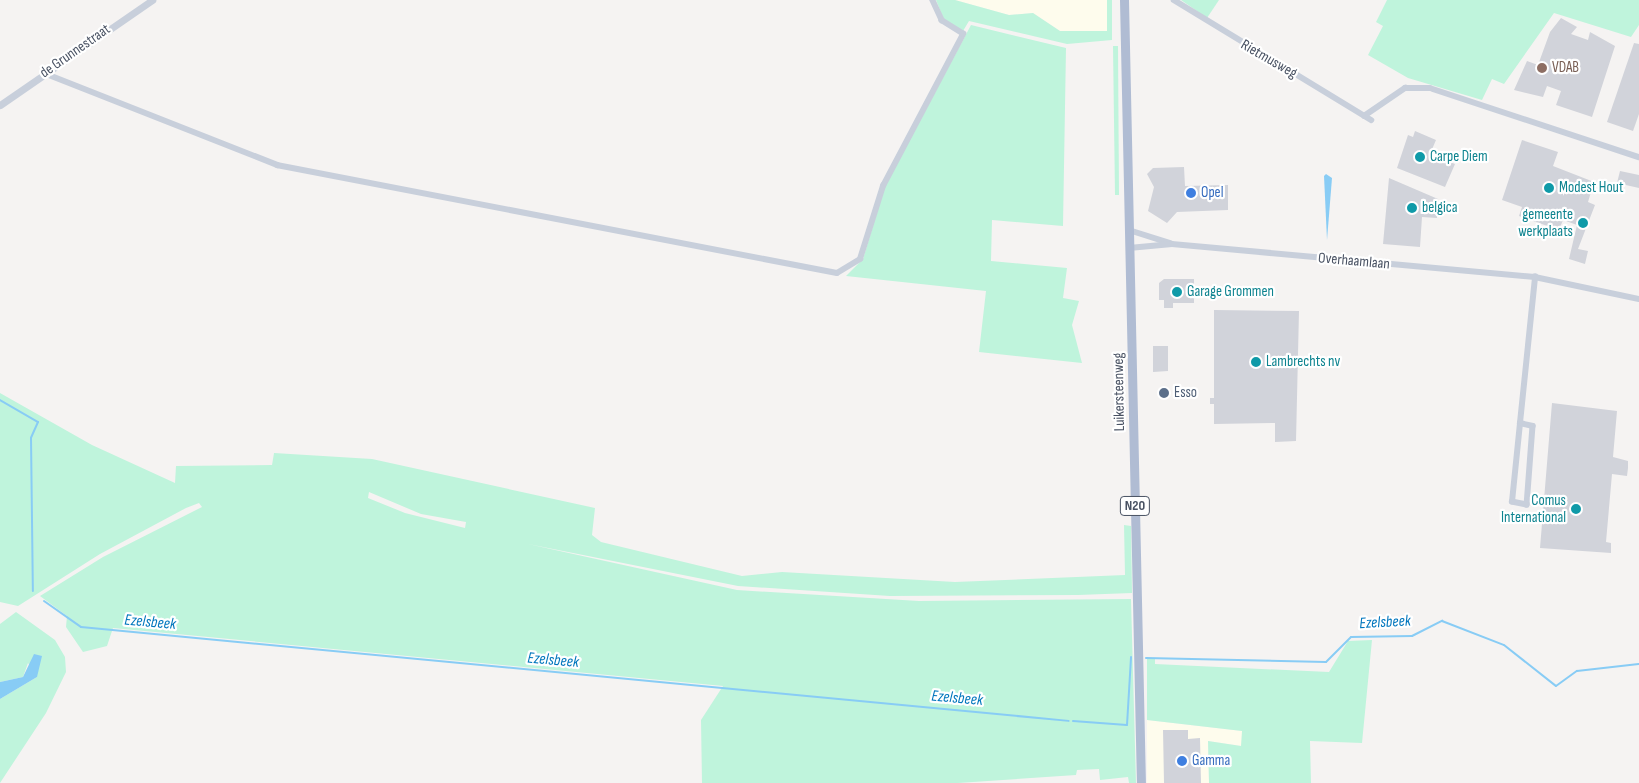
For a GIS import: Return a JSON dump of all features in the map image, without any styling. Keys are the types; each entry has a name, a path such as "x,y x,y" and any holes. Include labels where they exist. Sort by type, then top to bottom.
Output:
{"main road":[{"name":"Luikersteenweg","path":"1124,0 1141,783"}],"street":[{"name":"de Grunnestraat","path":"0,105 152,0"},
{"path":"44,73 277,165 836,274 860,259 883,186 963,34 942,21 932,0"},
{"name":"Rietmusweg","path":"1174,0 1371,120"},
{"path":"1364,116 1405,88 1431,88 1639,157"},
{"name":"Overhaamlaan","path":"1129,230 1172,244"},
{"name":"Overhaamlaan","path":"1129,248 1172,244 1535,277 1639,299"},
{"path":"1520,423 1533,426 1527,506 1512,502 1520,423 1535,277"}],"shaded area":[{"path":"955,0 1107,0 1107,31 1060,31 1033,13 1009,15"},
{"path":"1147,720 1242,731 1242,746 1208,741 1209,783 1147,783"}],"green space":[{"path":"936,0 955,0 1009,15 1033,13 1060,31 1107,31 1107,0 1112,0 1112,40 1067,44 969,21 963,31 944,20"},
{"path":"1181,0 1219,0 1207,18"},
{"path":"1387,0 1639,0 1639,25 1631,37 1554,13 1504,84 1492,79 1482,100 1408,78 1368,55 1383,26 1376,22"},
{"path":"971,25 1066,48 1063,226 992,220 991,261 1067,268 1063,298 1079,301 1072,325 1082,363 979,352 986,291 846,276 863,259 885,186"},
{"path":"1113,46 1118,46 1119,195 1115,195"},
{"path":"0,393 92,445 175,483 176,466 272,465 274,453 372,459 595,508 592,535 601,542 742,576 782,572 955,582 1125,575 1124,525 1131,526 1132,593 1078,595 890,596 738,586 528,544 737,590 919,601 1131,599 1136,783 1129,783 1128,777 1100,780 1099,769 1077,770 1076,775 958,783 702,783 701,720 723,686 113,628 107,646 83,652 66,627 67,616 40,596 103,557 202,507 199,503 186,508 100,554 18,606 0,602","holes":["369,492 421,514 466,522 465,528 405,513 368,498"]},
{"path":"16,612 55,640 65,657 66,672 46,713 0,783 0,699 37,677 28,663 23,677 0,682 0,624"},
{"path":"1372,640 1362,743 1310,741 1311,783 1209,783 1208,741 1241,746 1242,731 1147,720 1147,659 1155,659 1155,664 1329,672 1348,641"}],"water":[{"path":"1326,174 1332,178 1327,240 1324,176"},
{"path":"34,654 42,656 37,677 0,699 0,682 23,677"}],"building":[{"name":"VDAB","path":"1561,18 1577,27 1571,34 1588,40 1590,32 1615,46 1592,117 1556,105 1561,91 1547,86 1543,97 1514,90 1527,61 1538,65 1550,32"},
{"path":"1634,43 1639,44 1639,114 1633,131 1607,122"},
{"name":"Carpe Diem","path":"1415,131 1436,140 1430,154 1455,164 1445,187 1397,168 1408,135 1413,137"},
{"name":"Modest Hout","path":"1522,140 1558,152 1553,166 1594,182 1588,202 1595,205 1578,249 1588,251 1585,264 1569,259 1577,225 1563,220 1559,230 1519,216 1522,207 1502,200"},
{"name":"Opel","path":"1184,167 1185,186 1228,185 1228,210 1177,212 1167,223 1148,211 1154,187 1147,174 1153,168"},
{"path":"1620,171 1639,175 1639,188 1617,183"},
{"name":"belgica","path":"1389,178 1438,199 1437,218 1422,217 1420,247 1383,244"},
{"name":"Garage Grommen","path":"1164,279 1194,279 1194,303 1173,303 1173,308 1164,308 1164,300 1159,300 1159,283"},
{"name":"Lambrechts nv","path":"1214,310 1299,311 1296,441 1275,442 1275,423 1214,424 1214,404 1210,404 1210,398 1214,398"},
{"path":"1153,346 1168,346 1168,371 1153,372"},
{"name":"Comus International","path":"1552,403 1617,411 1613,457 1628,461 1628,468 1627,476 1612,474 1606,542 1611,543 1611,553 1540,548"},
{"name":"Gamma","path":"1163,730 1188,730 1188,739 1200,738 1201,783 1164,783"}],"waterway":[{"name":"Ezelsbeek","path":"0,400 38,422 31,438 33,591"},
{"name":"Ezelsbeek","path":"44,601 81,627 1069,721"},
{"name":"Ezelsbeek","path":"1146,658 1326,662 1351,637 1412,636 1442,621 1504,645 1556,686 1577,671 1639,664"},
{"name":"Ezelsbeek","path":"1073,721 1127,725 1131,657"}],"place":[{"name":"VDAB","path":"1542,68"},
{"name":"Carpe Diem","path":"1420,157"},
{"name":"Modest Hout","path":"1549,188"},
{"name":"Opel","path":"1191,193"},
{"name":"belgica","path":"1412,208"},
{"name":"gemeente werkplaats","path":"1583,223"},
{"name":"Garage Grommen","path":"1177,292"},
{"name":"Lambrechts nv","path":"1256,362"},
{"name":"Esso","path":"1164,393"},
{"name":"Comus International","path":"1576,509"},
{"name":"Gamma","path":"1182,761"}]}
